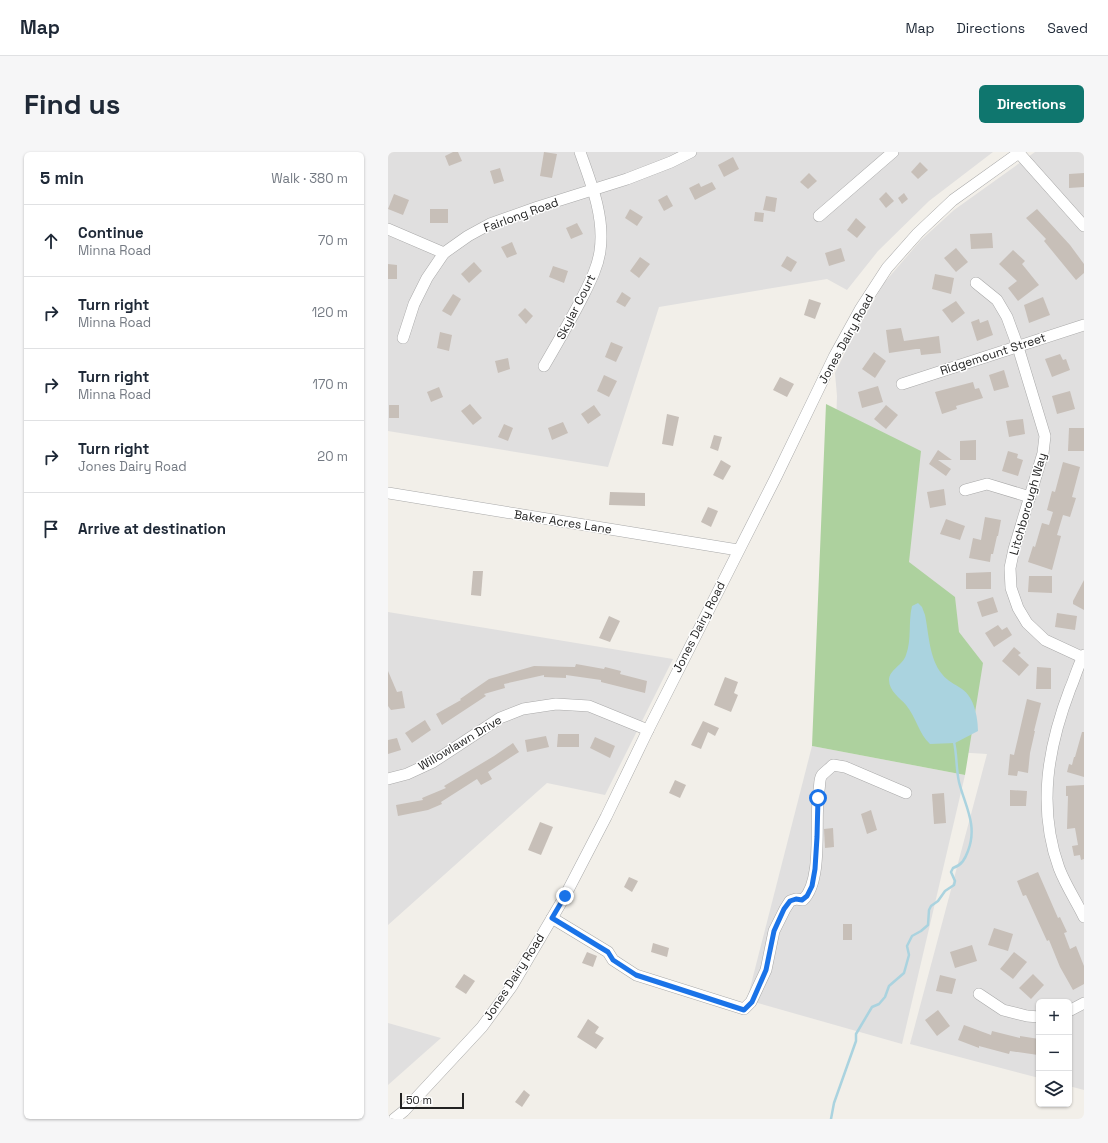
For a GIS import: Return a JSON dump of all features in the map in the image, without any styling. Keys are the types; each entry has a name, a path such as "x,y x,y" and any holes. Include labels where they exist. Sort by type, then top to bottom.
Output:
{"street":[{"name":"Skylar Court","path":"544,366 576,310 593,275 600,251 601,227 594,190 580,152"},
{"name":"Fairlong Road","path":"403,338 414,304 427,278 444,253 468,236 490,224 627,179 671,162 690,152"},
{"path":"819,216 892,152"},
{"path":"1019,152 1082,219"},
{"name":"Jones Dairy Road","path":"394,1119 404,1111 482,1028 512,986 565,896 607,815 834,357 860,308 887,268 918,233 953,200 1019,152"},
{"path":"388,229 444,253"},
{"name":"Litchborough Way","path":"976,283 997,300 1007,317 1018,347 1045,436 1043,453 1014,548 1010,568 1011,588 1018,608 1027,623 1045,640 1084,657"},
{"name":"Ridgemount Street","path":"902,384 1084,324"},
{"path":"964,490 987,484 1030,497"},
{"name":"Baker Acres Lane","path":"388,494 738,550"},
{"path":"1084,657 1063,707 1050,760 1046,794 1049,828 1059,868 1084,917"},
{"name":"Willowlawn Drive","path":"388,779 407,774 433,762 500,718 523,709 556,704 589,706 648,730"},
{"path":"552,918 608,952 613,960 636,975 744,1010 752,1002 766,970 774,931 784,909 790,901 796,899 802,900 807,896 812,886 817,844 818,798 821,776 834,765 845,767 906,793"},
{"path":"979,994 1003,1010 1036,1017"},
{"path":"1072,1009 1084,1003"}],"shaded area":[{"path":"388,152 993,152 929,201 878,251 847,290 827,279 659,307 608,467 388,431"},
{"path":"1035,152 1084,152 1084,1090 1072,1087 1072,999 1036,999 1036,1077 910,1044 987,754 825,744 837,396 835,373 852,338 884,283 920,241 954,210"},
{"path":"388,612 673,659 605,795 547,783 388,925"},
{"path":"812,746 965,775 902,1044 747,1000"},
{"path":"388,1023 441,1038 388,1085"}],"green space":[{"path":"826,404 921,451 909,562 955,597 959,632 983,663 965,775 812,746"}],"water":[{"path":"918,603 922,607 925,615 934,661 946,679 962,689 970,697 976,714 978,731 955,743 930,744 926,740 906,705 895,694 889,684 891,673 902,662 906,655 909,643 912,606"}],"building":[{"path":"453,152 458,152 462,161 449,166 445,156"},
{"path":"544,152 557,154 552,178 540,176"},
{"path":"733,157 739,169 724,177 718,165"},
{"path":"920,162 928,170 918,179 911,172"},
{"path":"500,168 504,181 494,184 490,171"},
{"path":"809,173 817,181 808,189 800,182"},
{"path":"1084,173 1084,187 1069,188 1069,174"},
{"path":"712,182 716,189 695,200 689,188 699,183 701,187"},
{"path":"886,192 894,201 886,208 879,199"},
{"path":"904,193 908,199 902,204 898,198"},
{"path":"394,194 409,200 403,215 388,209"},
{"path":"667,195 673,206 664,211 658,200"},
{"path":"766,196 777,198 775,212 763,210"},
{"path":"430,209 448,209 448,223 430,223"},
{"path":"630,209 643,217 637,226 625,218"},
{"path":"1037,209 1070,245 1084,264 1084,273 1076,280 1044,241 1046,239 1026,218"},
{"path":"755,212 764,213 763,222 754,221"},
{"path":"856,218 866,227 857,238 847,230"},
{"path":"577,223 583,234 571,239 566,228"},
{"path":"992,233 993,248 971,249 970,234"},
{"path":"512,242 517,254 507,258 501,247"},
{"path":"841,248 845,261 829,266 825,253"},
{"path":"956,248 968,262 956,272 944,258"},
{"path":"1013,250 1025,261 1022,264 1039,285 1018,301 1008,288 1017,281 999,264"},
{"path":"787,256 797,262 791,272 781,266"},
{"path":"640,257 650,264 639,278 630,271"},
{"path":"474,262 482,271 469,283 461,274"},
{"path":"388,264 397,265 397,279 388,279"},
{"path":"553,266 568,271 564,283 549,277"},
{"path":"935,274 954,278 951,294 932,289"},
{"path":"622,292 631,298 625,307 616,302"},
{"path":"453,294 461,299 451,316 442,311"},
{"path":"1043,297 1050,315 1029,323 1024,305"},
{"path":"809,299 821,303 815,319 804,315"},
{"path":"956,301 965,313 952,323 942,310"},
{"path":"525,308 533,316 526,324 518,315"},
{"path":"979,319 980,323 988,320 993,335 977,341 971,322"},
{"path":"901,328 904,341 939,336 941,353 921,355 920,349 916,349 889,353 886,330"},
{"path":"440,332 452,335 449,351 437,348"},
{"path":"611,342 623,347 616,362 605,357"},
{"path":"874,352 886,361 875,378 862,369"},
{"path":"1060,354 1063,360 1066,359 1070,370 1052,377 1045,359"},
{"path":"508,358 510,369 498,373 495,361"},
{"path":"1004,370 1009,387 994,391 989,375"},
{"path":"604,375 617,381 609,397 597,391"},
{"path":"780,377 794,384 787,397 773,390"},
{"path":"973,382 975,389 979,388 983,398 956,406 957,409 942,414 935,392"},
{"path":"878,386 883,402 862,408 858,392"},
{"path":"439,387 443,397 431,402 427,392"},
{"path":"1070,391 1075,409 1057,414 1052,396"},
{"path":"470,404 482,418 473,425 461,411"},
{"path":"389,405 399,405 399,418 389,418"},
{"path":"594,405 601,415 588,424 581,414"},
{"path":"886,405 898,415 886,429 874,419"},
{"path":"667,414 679,417 673,446 662,444"},
{"path":"1023,419 1025,434 1009,437 1006,421"},
{"path":"563,422 568,433 552,440 548,428"},
{"path":"504,424 513,428 508,441 498,437"},
{"path":"1069,428 1084,428 1084,451 1068,451"},
{"path":"714,435 722,437 718,451 710,448"},
{"path":"976,440 976,460 960,460 960,441"},
{"path":"938,450 952,460 938,460 951,469 946,476 929,464"},
{"path":"1008,451 1018,454 1017,458 1023,460 1018,476 1002,471"},
{"path":"721,460 731,466 723,480 713,475"},
{"path":"1063,462 1080,467 1072,497 1076,498 1070,517 1063,515 1057,535 1061,536 1052,570 1028,562 1033,546 1035,547 1042,523 1049,525 1053,512 1047,510 1052,491 1055,492"},
{"path":"944,489 946,505 930,508 927,492"},
{"path":"610,492 645,493 645,506 609,505"},
{"path":"708,507 718,511 711,527 701,522"},
{"path":"985,517 1001,520 990,562 969,558 973,538 981,540"},
{"path":"946,519 965,526 960,540 940,534"},
{"path":"473,571 483,571 481,596 471,595"},
{"path":"991,572 991,589 966,589 966,573"},
{"path":"1029,576 1052,576 1052,593 1028,592"},
{"path":"1084,580 1084,610 1073,604 1073,601"},
{"path":"993,597 998,612 982,617 977,602"},
{"path":"1057,613 1077,616 1075,630 1055,627"},
{"path":"609,616 620,621 610,642 599,638"},
{"path":"998,625 1002,630 1007,627 1012,635 994,647 985,633"},
{"path":"1014,647 1021,653 1018,655 1029,665 1019,676 1002,661"},
{"path":"576,664 604,669 605,667 621,671 620,674 647,681 645,693 601,682 601,680 566,675 566,678 544,677 544,675 504,684 505,688 484,694 486,696 442,725 436,714 461,700 460,699 489,679 534,666 575,667"},
{"path":"1037,667 1051,668 1051,689 1036,689"},
{"path":"388,671 397,692 402,691 405,708 391,710 388,706"},
{"path":"725,677 738,682 734,693 738,695 731,712 714,705"},
{"path":"1027,699 1041,703 1034,731 1028,773 1018,771 1017,776 1008,775 1010,754 1014,755"},
{"path":"425,720 431,730 412,743 405,733"},
{"path":"703,721 719,728 715,736 708,732 701,749 691,745"},
{"path":"1082,732 1084,732 1084,777 1067,772 1069,764 1072,765 1075,757"},
{"path":"558,734 579,734 579,747 557,747"},
{"path":"546,736 549,747 527,752 525,740"},
{"path":"595,737 615,746 610,758 590,748"},
{"path":"397,738 401,750 388,754 388,740"},
{"path":"513,743 519,752 488,772 492,779 481,785 477,779 441,802 442,804 428,810 398,816 396,805 423,800 422,798 446,788 444,786"},
{"path":"675,780 686,785 680,798 669,793"},
{"path":"1084,785 1084,859 1081,860 1080,855 1074,856 1072,846 1078,845 1075,828 1067,829 1068,796 1066,796 1066,786"},
{"path":"1010,790 1027,791 1026,806 1010,806"},
{"path":"944,793 946,823 934,824 932,794"},
{"path":"871,810 877,830 867,834 861,814"},
{"path":"540,822 553,827 541,855 528,850"},
{"path":"833,828 834,847 825,848 824,829"},
{"path":"1038,872 1058,918 1060,917 1067,932 1064,933 1070,949 1076,946 1084,966 1084,984 1073,990 1060,967 1049,940 1047,941 1026,895 1023,896 1017,881"},
{"path":"629,877 638,881 632,892 624,887"},
{"path":"843,924 852,924 852,940 843,940"},
{"path":"994,928 1013,934 1008,951 988,945"},
{"path":"653,943 669,948 667,957 651,952"},
{"path":"972,945 977,961 955,968 950,952"},
{"path":"587,952 597,956 593,967 582,963"},
{"path":"1014,952 1027,962 1013,979 1000,969"},
{"path":"464,974 475,981 466,994 455,987"},
{"path":"1033,974 1044,985 1031,999 1019,988"},
{"path":"940,975 956,979 952,994 936,991"},
{"path":"938,1010 950,1026 937,1036 925,1020"},
{"path":"588,1019 599,1027 595,1033 604,1038 596,1049 577,1037"},
{"path":"964,1025 991,1035 992,1031 1020,1038 1020,1036 1036,1039 1036,1055 1010,1051 1009,1054 979,1046 979,1048 958,1040"},
{"path":"524,1090 530,1095 522,1107 515,1102"}],"waterway":[{"path":"831,1119 834,1103 856,1041 856,1034 872,1007 879,1004 885,997 889,986 904,973 909,955 907,946 912,936 928,925 929,910 931,906 938,901 945,891 954,885 955,881 951,872 953,868 959,865 966,857 971,842 972,833 970,816 959,782 954,742"}],"route":[{"path":"565,896 552,918 601,947 608,952 613,960 636,975 744,1010 752,1002 766,970 774,931 784,909 790,901 796,899 802,900 807,896 812,886 815,869 818,798"}]}
